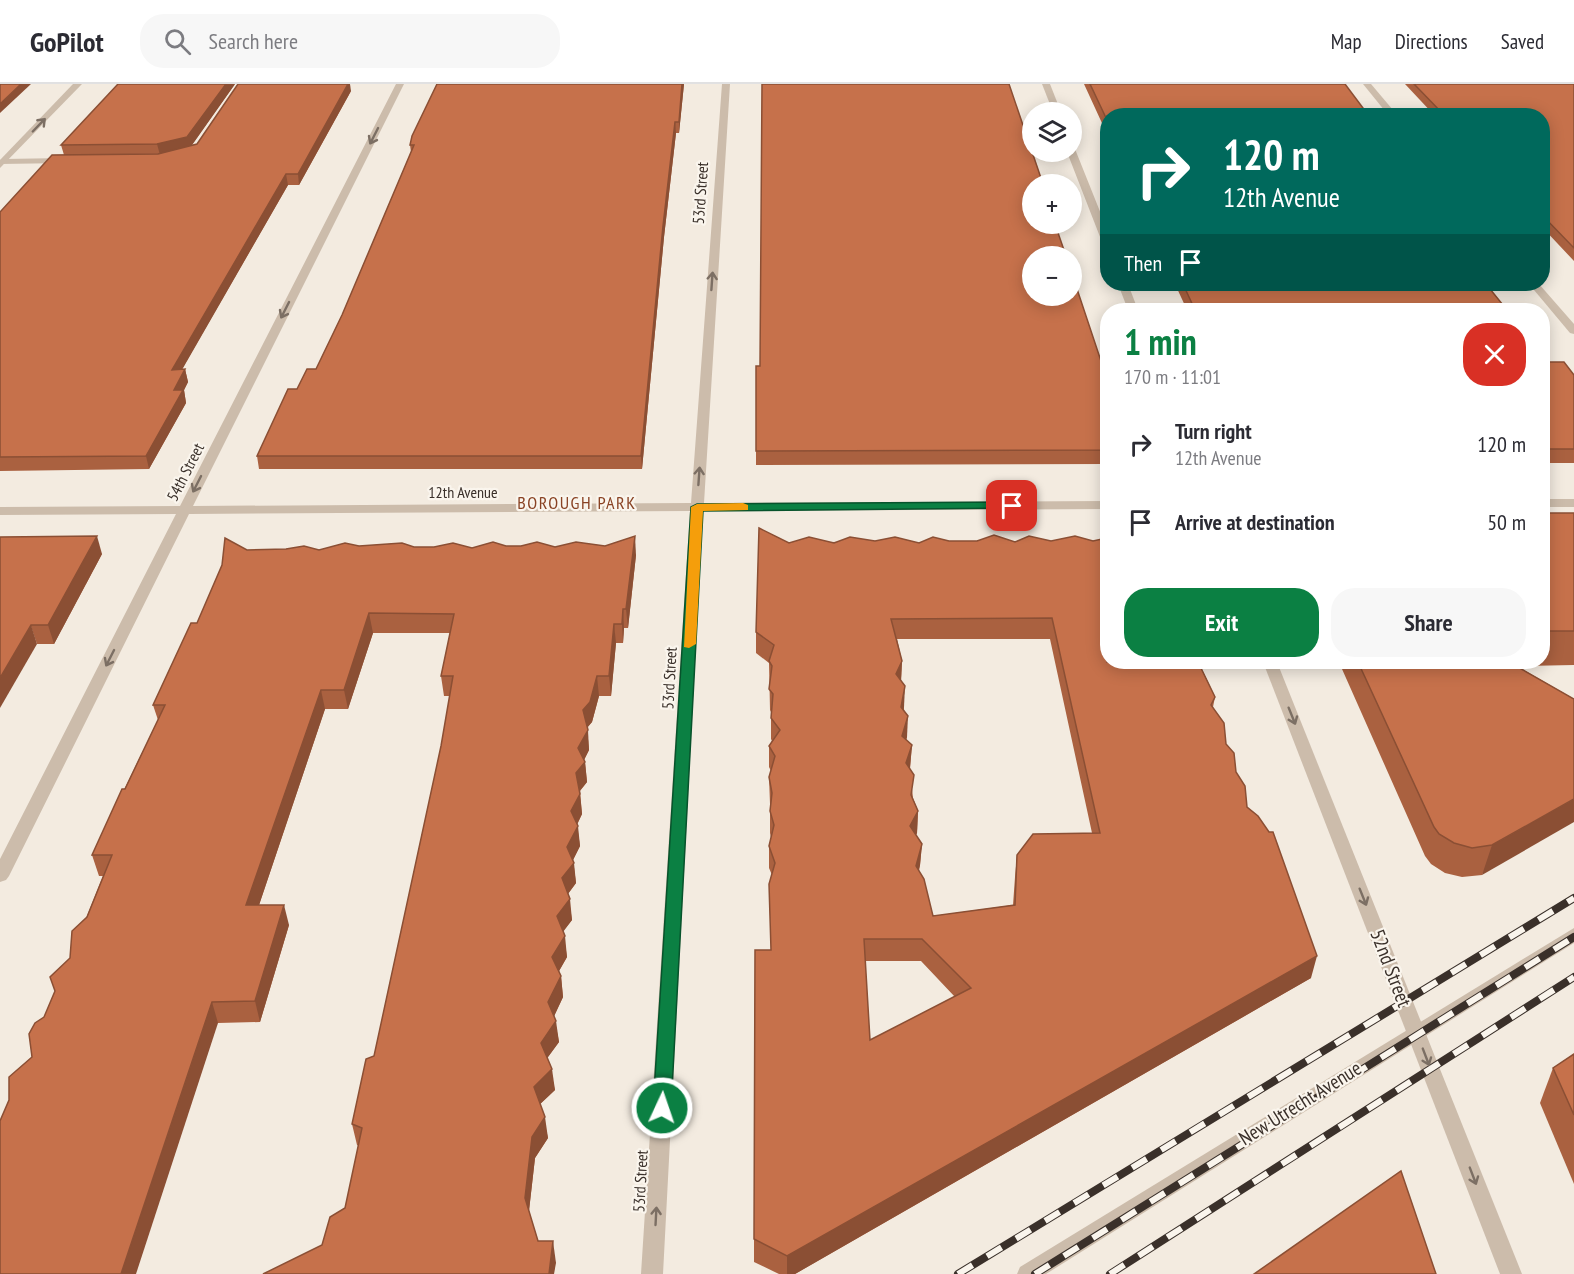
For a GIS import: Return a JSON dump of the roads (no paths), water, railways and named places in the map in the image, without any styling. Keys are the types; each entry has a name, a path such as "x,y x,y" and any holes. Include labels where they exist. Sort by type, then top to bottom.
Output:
{"street":[{"path":"2,164 78,84"},
{"name":"54th Street","path":"0,876 400,84"},
{"name":"53rd Street","path":"652,1274 697,507 726,84"},
{"path":"1046,84 1053,102"},
{"path":"1367,84 1387,108"},
{"path":"2,164 72,161"},
{"path":"1076,162 1100,224"},
{"path":"1540,291 1574,331"},
{"path":"1550,503 1574,503"},
{"name":"12th Avenue","path":"0,511 1100,506"},
{"name":"52nd Street","path":"1273,669 1511,1274"},
{"name":"New Utrecht Avenue","path":"1028,1274 1574,934"}],"railway":[{"path":"958,1274 1574,898"},
{"path":"1035,1274 1574,937"},
{"path":"1110,1274 1574,977"}],"district":[{"name":"BOROUGH PARK","path":"577,502"}]}
